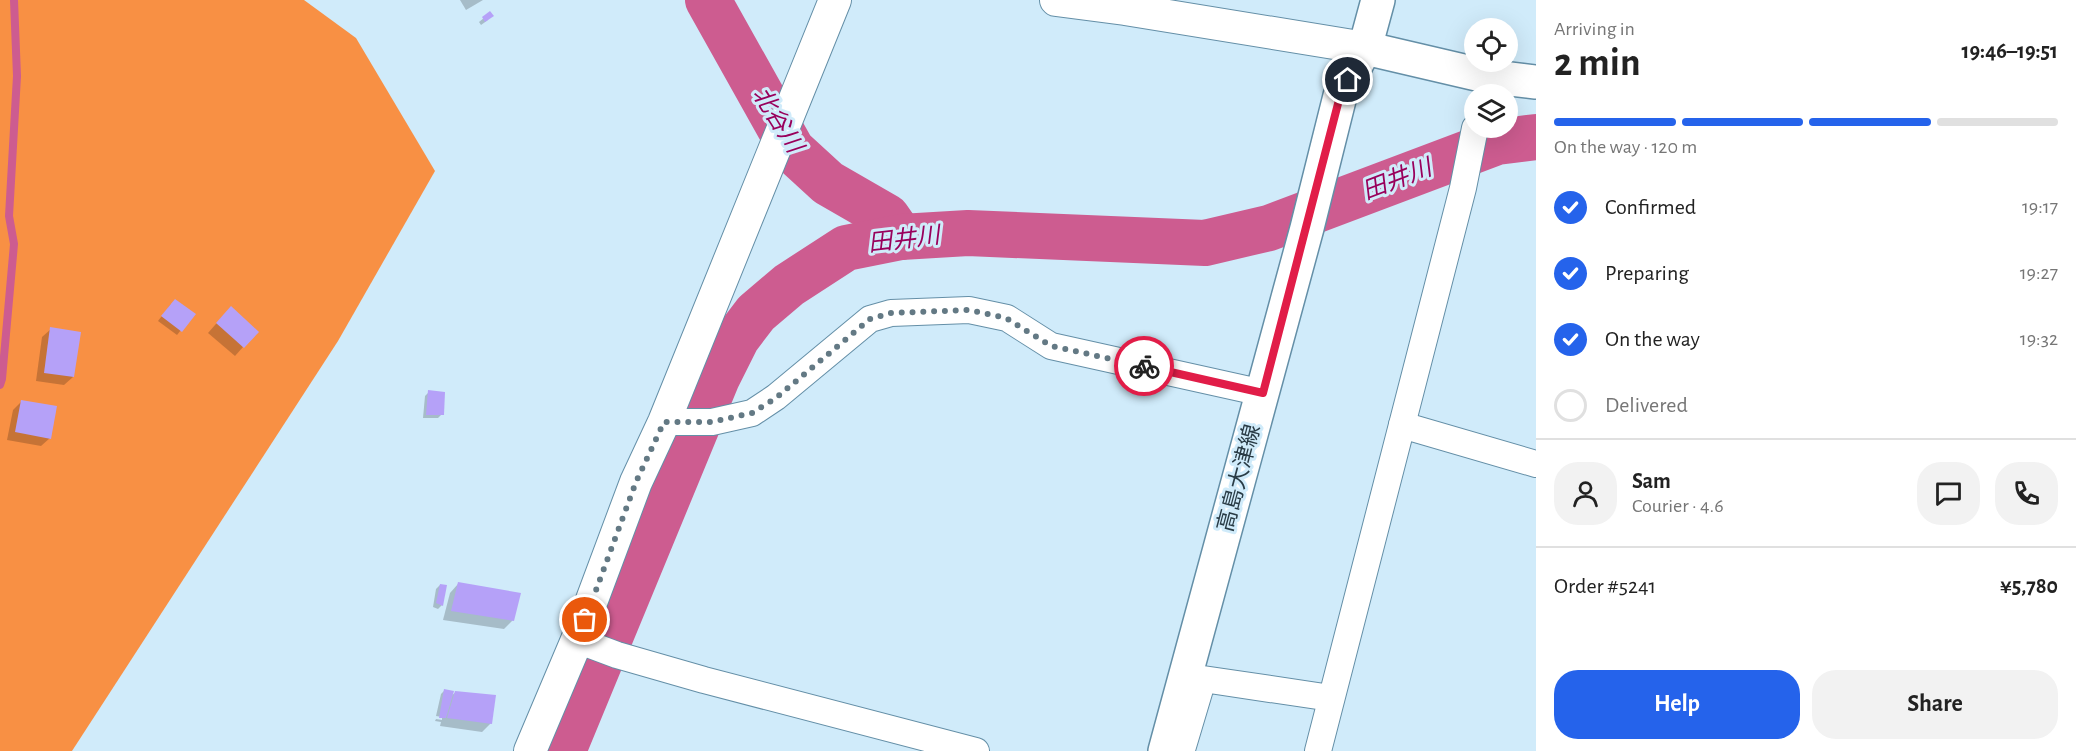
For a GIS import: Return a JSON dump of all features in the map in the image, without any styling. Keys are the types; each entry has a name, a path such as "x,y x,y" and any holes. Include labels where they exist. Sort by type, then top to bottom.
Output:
{"main road":[{"name":"高島大津線","path":"1165,751 1263,393 1340,96 1365,48 1378,0"},
{"path":"1365,48 1481,84"},
{"path":"1501,84 1536,82"}],"street":[{"path":"530,751 583,643 636,482 672,422 836,0"},
{"path":"1056,0 1125,4 1365,48"},
{"path":"1318,751 1463,188 1472,138"},
{"path":"672,422 712,422 752,413 776,398 870,319 891,313 969,310 1006,318 1051,346 1263,393"},
{"path":"1402,425 1536,464"},
{"path":"583,643 617,655 976,751"},
{"path":"1177,751 1183,746 1203,679 1331,698"}],"shaded area":[{"path":"0,0 304,0 356,38 435,171 338,341 72,751 0,751"}],"building":[{"path":"490,11 494,16 485,22 482,17"},
{"path":"175,299 196,314 182,332 161,316"},
{"path":"231,306 259,332 244,348 216,323"},
{"path":"50,327 81,332 74,377 44,373"},
{"path":"428,390 445,392 444,415 426,415"},
{"path":"21,400 57,406 51,439 15,432"},
{"path":"458,582 521,593 514,621 451,611"},
{"path":"440,584 447,585 443,606 436,603"},
{"path":"444,689 454,691 446,718 439,718"},
{"path":"455,691 496,695 492,724 447,718"}],"waterway":[{"path":"0,385 14,244 9,216 17,76 14,0"},
{"name":"北谷川","path":"708,0 792,150 828,183 887,217 901,237"},
{"name":"田井川","path":"563,751 717,378 737,338 756,313 789,285 846,248 901,237 968,233 1205,243 1269,228 1497,142 1536,137"}],"way so far":[{"path":"585,620 636,482 664,422 712,422 752,413 776,398 870,319 891,313 969,310 1006,318 1051,346 1144,366"}],"route":[{"path":"1144,366 1263,393 1340,96 1348,80"}]}
